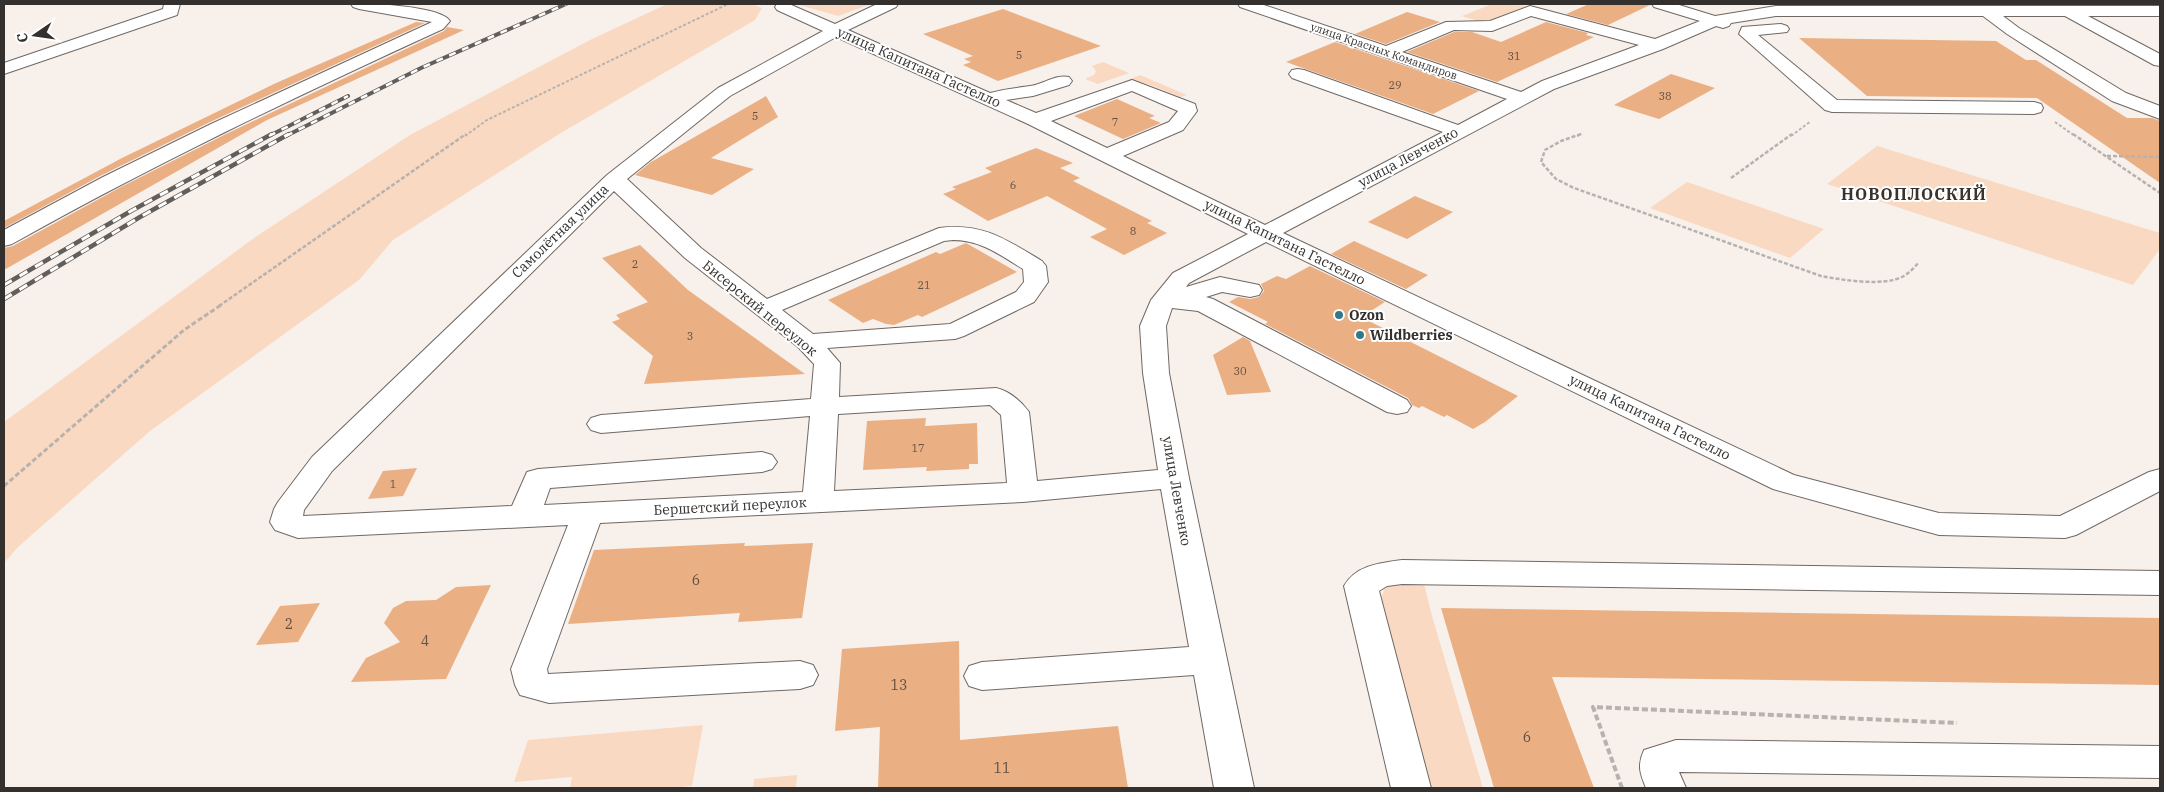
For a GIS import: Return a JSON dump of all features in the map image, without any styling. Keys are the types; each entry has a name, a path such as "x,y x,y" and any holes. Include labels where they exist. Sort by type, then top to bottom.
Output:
{"street":[{"path":"4,69 171,12 172,4"},
{"path":"4,239 222,124 437,26 442,21 435,17 359,4"},
{"name":"Самолётная улица","path":"286,522 288,509 322,464 614,179 724,92 862,16 890,4"},
{"name":"улица Красных Командиров","path":"1246,4 1522,98"},
{"path":"1660,4 1717,20 1736,28 1748,30 1797,29"},
{"name":"улица Капитана Гастелло","path":"783,7 1035,120 1264,233 1784,482 1939,524 2065,527 2160,479"},
{"name":"улица Левченко","path":"1234,788 1174,478 1156,373 1153,326 1163,300 1181,278 1548,84 1657,45 1717,20 1771,7 1986,22 2059,8 2160,12"},
{"path":"2059,8 2160,61"},
{"path":"1387,52 1452,25 1492,26 1530,11 1657,45"},
{"path":"1986,22 2013,31 2119,97 2160,113"},
{"path":"1748,30 1747,34 1832,106 2034,108"},
{"path":"1298,74 1458,131"},
{"path":"990,99 1013,92 1033,91 1063,81"},
{"path":"1035,120 1132,85 1188,108 1188,111 1176,126 1108,155"},
{"name":"Бисерский переулок","path":"614,179 693,253 807,342 826,363 818,502"},
{"path":"764,309 939,235 957,231 980,235 1034,266 1036,282 1024,297 955,331 807,342"},
{"path":"1163,300 1194,293 1220,284 1250,290"},
{"path":"1163,300 1204,304 1397,406"},
{"path":"601,424 823,406 996,396 1014,412 1023,492"},
{"path":"524,516 538,479 762,462"},
{"name":"Бершетский переулок","path":"286,522 298,527 1023,492 1174,478"},
{"path":"588,513 529,669 533,685 549,689 800,675"},
{"path":"1411,788 1361,586 1379,575 1402,572 2160,583"},
{"path":"982,676 1186,661 1210,662"},
{"path":"1666,788 1661,777 1658,762 1676,756 2160,762"}],"path":[{"path":"4,486 184,330 487,120 728,4"},
{"path":"1731,178 1832,106"},
{"path":"2034,108 2160,193"},
{"path":"1582,134 1560,141 1545,150 1540,162 1556,179 1574,188 1821,276 1839,280 1894,280 1903,277 1919,262"},
{"path":"2106,156 2160,157"}],"shaded area":[{"path":"667,4 752,4 762,8 755,20 559,134 393,240 359,280 150,431 18,547 4,563 4,422 254,238 410,135 590,40"},
{"path":"796,4 871,4 838,16"},
{"path":"1492,4 1529,6 1493,21 1481,22 1462,16"},
{"path":"1103,62 1129,73 1098,84 1085,79 1094,75 1096,71 1092,66"},
{"path":"1140,75 1187,95 1180,97 1148,84 1125,81"},
{"path":"1877,146 2160,233 2160,249 2133,285 1827,184"},
{"path":"1687,182 1824,229 1790,258 1650,208"},
{"path":"1404,580 1423,580 1483,788 1425,788 1379,603 1385,588"},
{"path":"703,725 692,786 670,788 570,788 572,777 514,782 528,740"},
{"path":"797,775 796,788 753,788 754,779"}],"building":[{"path":"1589,4 1650,5 1608,25 1566,14"},
{"path":"1003,9 1101,46 998,81 963,65 971,62 964,59 973,56 923,34"},
{"path":"1407,12 1440,22 1386,44 1355,34"},
{"path":"416,22 425,23 210,122 102,175 4,228 4,221 122,158 276,83"},
{"path":"1546,22 1588,33 1586,35 1594,37 1497,82 1407,52 1454,32 1472,32 1501,42"},
{"path":"447,27 464,30 267,120 4,270 4,248 13,246 119,188 226,134 444,31"},
{"path":"1799,38 1996,41 2026,60 2036,60 2127,118 2152,118 2160,121 2160,183 2037,98 1867,96"},
{"path":"1335,42 1479,91 1433,114 1286,62"},
{"path":"1671,74 1715,88 1659,119 1614,105"},
{"path":"766,96 778,117 711,158 754,169 712,195 635,175 651,162"},
{"path":"1117,99 1155,116 1149,118 1161,123 1123,139 1074,116"},
{"path":"1036,148 1073,163 1060,168 1080,178 1073,181 1152,221 1147,223 1167,233 1124,255 1090,237 1107,229 1047,196 988,221 943,194 956,189 952,187 992,172 985,168"},
{"path":"1415,196 1453,212 1407,239 1368,222"},
{"path":"1354,241 1428,275 1406,289 1331,254"},
{"path":"966,243 1017,272 922,317 918,315 894,325 873,319 863,323 828,300 936,252 940,254"},
{"path":"640,245 688,290 805,374 644,384 653,356 612,322 620,319 616,315 648,302 602,258"},
{"path":"1310,266 1385,302 1361,317 1518,396 1473,429 1447,415 1444,417 1422,406 1419,408 1412,405 1408,398 1265,324 1268,322 1229,302 1238,297 1250,299 1259,297 1264,291 1261,284 1277,276 1286,279"},
{"path":"1243,337 1250,341 1271,392 1227,395 1213,355"},
{"path":"926,418 925,426 977,423 978,464 969,464 969,469 926,471 927,467 863,470 867,421"},
{"path":"417,468 403,496 368,499 383,471"},
{"path":"745,543 744,546 813,543 802,618 738,622 740,613 568,624 594,550"},
{"path":"491,585 446,679 351,682 366,658 400,642 384,623 393,608 406,601 436,600 456,587"},
{"path":"320,603 298,642 256,645 280,606"},
{"path":"1441,608 2160,618 2160,685 1552,677 1594,788 1494,788"},
{"path":"959,641 960,740 1118,726 1128,788 878,788 880,727 835,731 842,649"}],"railway":[{"path":"286,136 421,68 566,4"},
{"path":"269,136 348,96"},
{"path":"4,285 131,211 272,134"},
{"path":"4,299 140,217 289,134"}],"place":[{"name":"Ozon","path":"1339,315"},
{"name":"Wildberries","path":"1360,335"}],"district":[{"name":"НОВОПЛОСКИЙ","path":"1914,194"}]}
